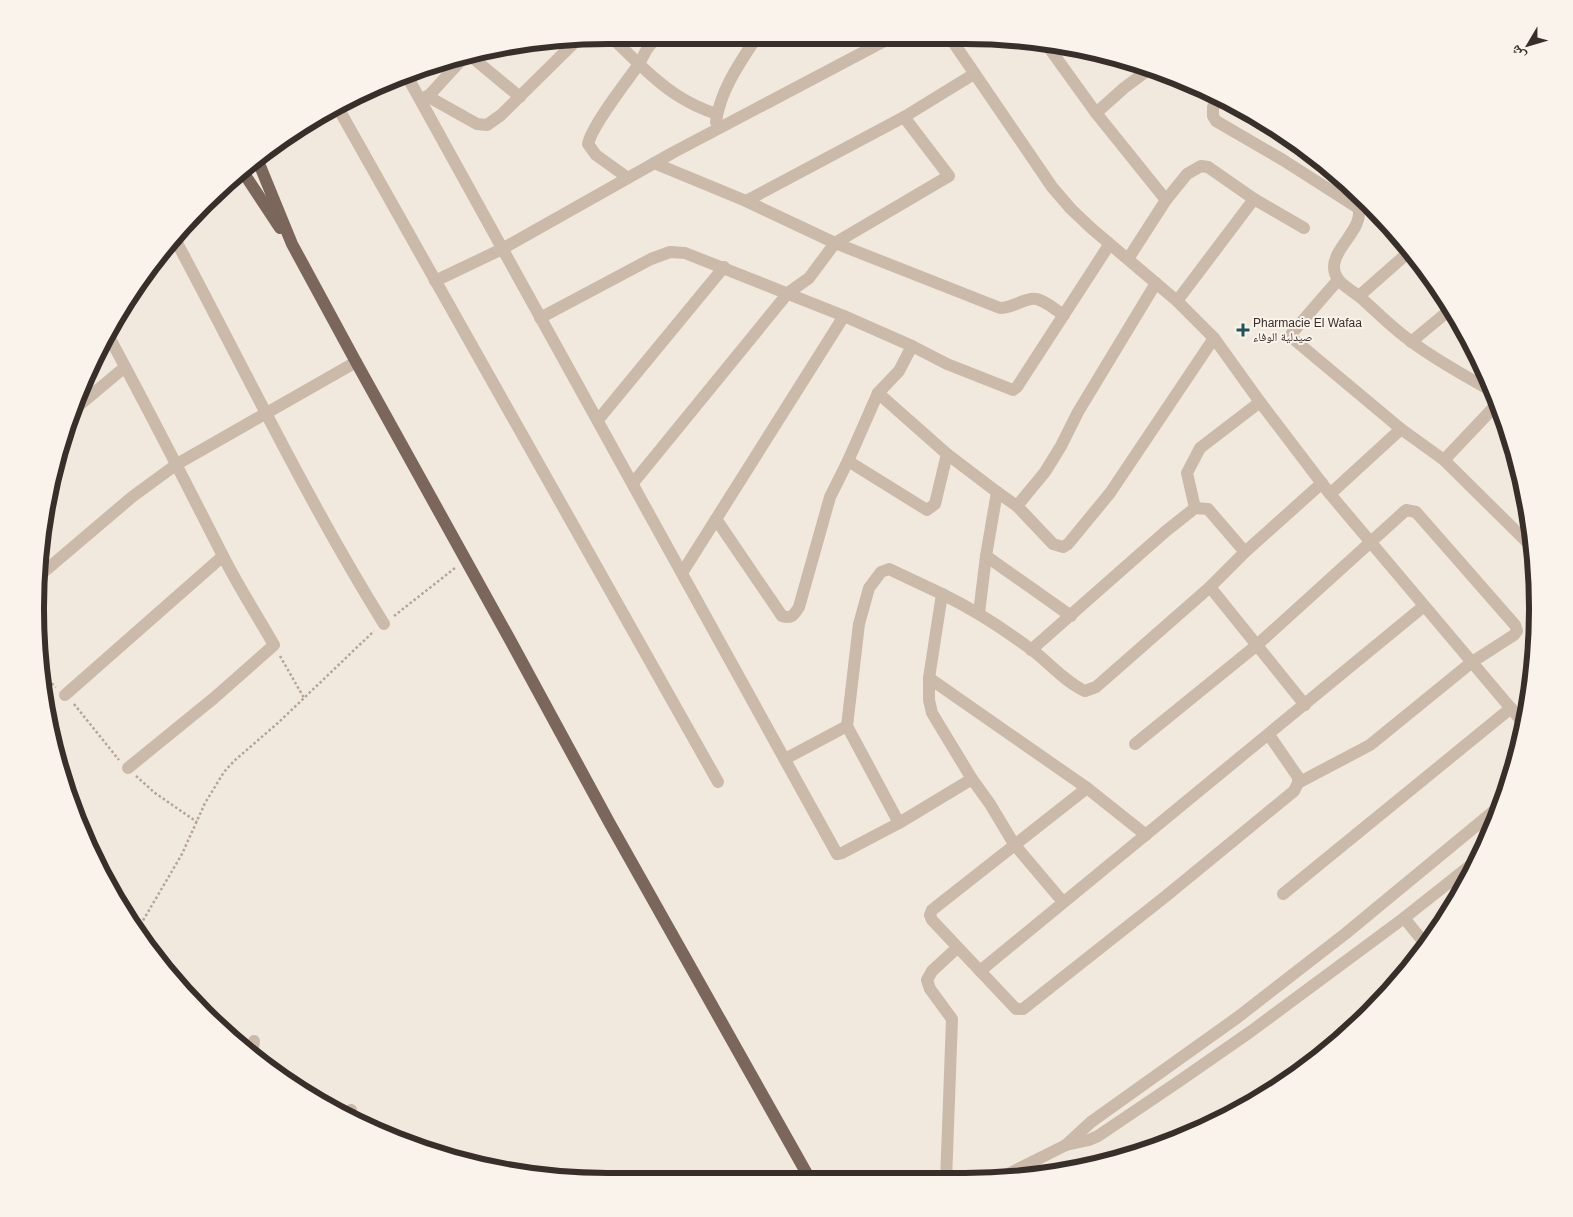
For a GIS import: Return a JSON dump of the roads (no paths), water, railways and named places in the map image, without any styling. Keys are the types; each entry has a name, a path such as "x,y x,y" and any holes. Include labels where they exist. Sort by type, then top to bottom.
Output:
{"main road":[{"path":"259,165 292,244 356,362 600,805 807,1173"},
{"path":"246,176 292,244"}],"street":[{"path":"619,44 659,84 683,100 717,114"},
{"path":"628,178 596,155 588,144 591,135 640,64 651,44"},
{"path":"715,130 717,114 727,87 738,65 752,44"},
{"path":"868,44 870,48"},
{"path":"435,281 502,249 654,163 878,44"},
{"path":"955,44 1052,186 1071,209 1109,245 1177,301 1214,338 1330,494 1518,717"},
{"path":"425,99 477,124 487,125 495,121 572,45"},
{"path":"1051,51 1110,132 1166,200"},
{"path":"475,60 520,97"},
{"path":"425,99 457,65"},
{"path":"1096,113 1144,73"},
{"path":"746,202 904,117 974,74"},
{"path":"411,80 425,99 502,249 837,854 842,854 899,823 972,779"},
{"path":"1216,103 1212,107 1213,116 1216,121 1283,160 1358,208 1360,213 1358,221 1340,250 1334,266 1338,280 1411,342 1483,386"},
{"path":"340,112 718,782"},
{"path":"633,484 788,294 809,278 835,243 949,176 904,117"},
{"path":"654,163 746,202 835,243 1000,308 1007,308 1032,299 1038,299 1064,315"},
{"path":"1128,259 1166,200 1187,174 1201,166 1208,167 1254,199 1304,228"},
{"path":"1177,301 1254,199"},
{"path":"178,244 325,524 384,624"},
{"path":"540,318 664,253 686,253 844,316 912,346 947,364 1013,390 1018,387 1109,245"},
{"path":"1359,296 1405,255"},
{"path":"598,420 724,267"},
{"path":"1338,280 1292,333 1291,337 1401,429 1444,460 1524,540"},
{"path":"1017,506 1049,466 1078,412 1156,283"},
{"path":"1411,342 1446,313"},
{"path":"682,573 844,316"},
{"path":"878,393 947,454 1017,506 1053,544 1063,546 1068,544 1110,494 1214,338"},
{"path":"111,341 177,464 223,556 274,645 214,698 128,768"},
{"path":"716,519 782,616 788,618 794,616 799,607 830,497 848,462 878,393 899,371 912,346"},
{"path":"45,571 132,497 177,464 356,362"},
{"path":"83,402 125,367"},
{"path":"1195,508 1187,473 1200,448 1260,402"},
{"path":"1444,460 1492,408"},
{"path":"1330,494 1401,429"},
{"path":"848,462 927,510 935,504 947,454"},
{"path":"899,823 847,726 859,624 869,588 885,570 889,569 979,613 1031,650 1077,687 1085,690 1091,689 1096,687 1210,587 1245,552 1322,483"},
{"path":"979,613 997,492"},
{"path":"1031,650 1072,616 1166,531 1195,508 1208,509 1245,552"},
{"path":"1135,744 1257,645 1406,510 1416,512 1515,625 1517,631 1514,635 1472,662 1370,745 1298,783"},
{"path":"65,694 223,556"},
{"path":"986,556 1072,616"},
{"path":"1210,587 1305,705"},
{"path":"942,594 929,678 929,700 932,713 1014,844 1063,902"},
{"path":"980,971 1269,736 1424,606"},
{"path":"929,678 1086,788 1146,835"},
{"path":"1283,894 1511,708"},
{"path":"784,759 847,726"},
{"path":"1086,788 932,910 930,915 932,920 957,948 1016,1009 1023,1009 1166,896 1294,791 1298,783 1298,777 1269,736"},
{"path":"1066,1145 1091,1122 1276,988 1345,934 1490,814"},
{"path":"1015,1170 1066,1145 1098,1136 1178,1082 1404,918 1465,871"},
{"path":"1404,918 1422,940"},
{"path":"946,1173 952,1019 930,989 928,980 932,972 957,948"},
{"path":"253,1047 254,1041"}],"place":[{"name":"Pharmacie El Wafaa صيدلية الوفاء","path":"1243,330"}]}
